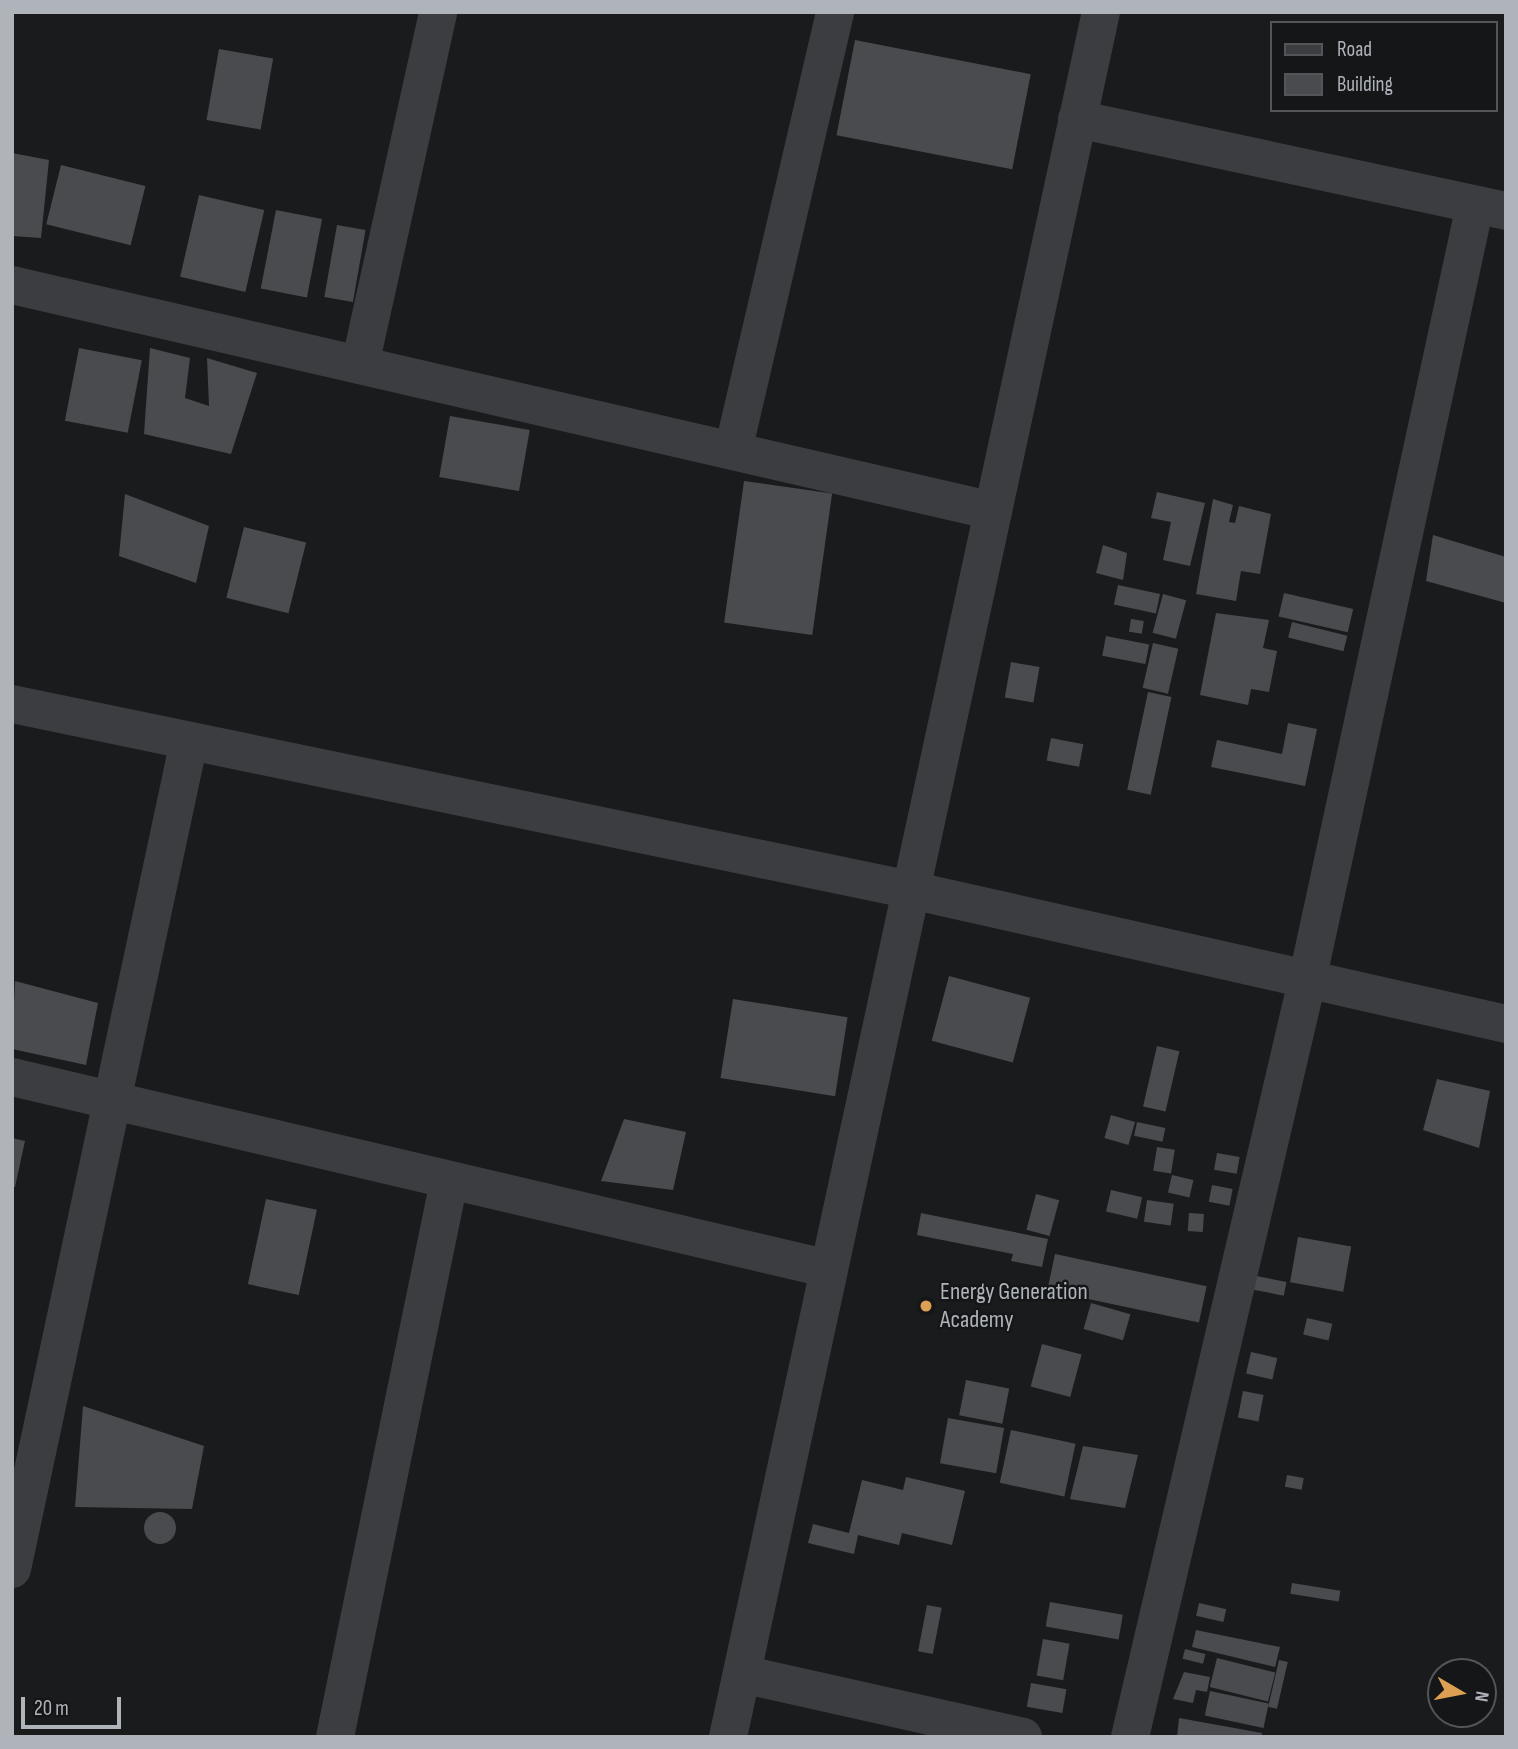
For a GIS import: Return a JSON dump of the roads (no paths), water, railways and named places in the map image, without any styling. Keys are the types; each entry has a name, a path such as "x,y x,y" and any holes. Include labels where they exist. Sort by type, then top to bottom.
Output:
{"street":[{"path":"360,365 438,12"},
{"path":"733,451 835,12"},
{"path":"728,1737 1101,12"},
{"path":"1077,119 1491,208 1130,1737"},
{"path":"12,285 993,510"},
{"path":"12,704 911,890 1506,1024"},
{"path":"12,1569 115,1098 189,741"},
{"path":"12,1077 115,1098 449,1181 829,1269"},
{"path":"335,1737 449,1181"},
{"path":"741,1674 1023,1737"}],"place":[{"name":"Energy Generation Academy","path":"926,1306"}]}
